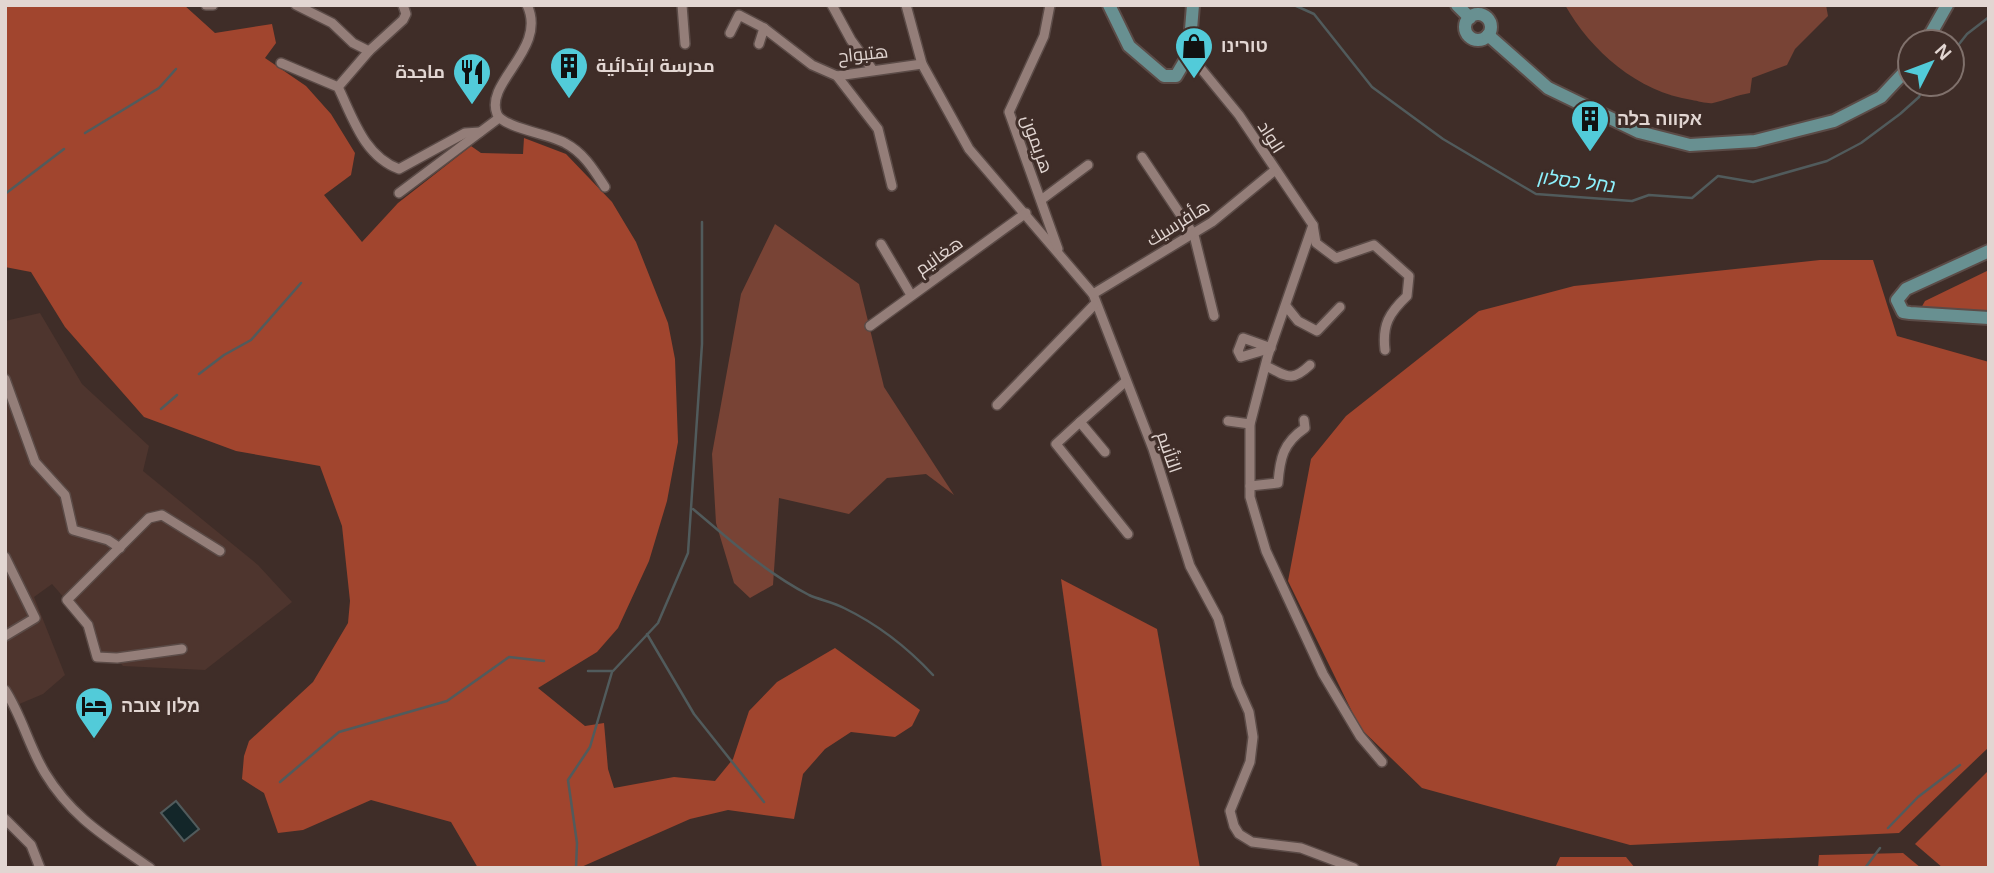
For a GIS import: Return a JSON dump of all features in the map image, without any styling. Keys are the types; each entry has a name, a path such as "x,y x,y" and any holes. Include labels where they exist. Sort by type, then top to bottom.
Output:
{"main road":[{"path":"1109,5 1129,46 1164,76 1176,76 1189,54 1193,5"},
{"path":"1457,5 1470,18"},
{"path":"1934,28 1948,5"},
{"path":"1480,15 1487,19 1490,26 1488,35 1478,40 1469,37 1465,28 1470,18 1480,15"},
{"path":"1488,35 1548,88 1639,132 1690,145 1755,141 1834,121 1874,102 1896,83"},
{"path":"1989,251 1906,289 1897,300 1903,312 1989,318"}],"street":[{"path":"206,5 213,5"},
{"path":"296,5 332,23 353,43 369,51"},
{"path":"338,87 369,51 403,20 406,15 403,5"},
{"path":"527,5 533,18 531,34 499,93 495,106 499,118 507,124 566,143 579,152 605,187"},
{"path":"682,5 685,44"},
{"path":"832,5 851,40 872,69"},
{"name":"التأنيم","path":"906,5 922,64 969,149 1093,294 1153,449 1190,566 1218,618 1237,685 1249,712 1253,737 1250,762 1230,811 1234,826 1239,834 1252,842 1301,848 1354,868"},
{"name":"هريمون","path":"1050,5 1044,36 1009,113 1061,256"},
{"path":"730,33 739,15 764,28 759,44"},
{"name":"هتبواح","path":"764,28 812,65 837,76 922,64"},
{"name":"الواد","path":"1189,54 1239,115 1274,171 1313,225 1316,243 1336,258 1374,245 1409,276 1407,296 1393,309 1382,330 1385,350"},
{"path":"281,63 338,87 368,148 384,164 398,169 464,133 480,132"},
{"path":"837,76 878,129 892,186"},
{"path":"399,193 499,118"},
{"path":"1142,157 1194,234 1214,316"},
{"path":"1041,200 1088,166"},
{"name":"هأفرسيك","path":"1093,294 1194,234 1248,195 1274,171"},
{"name":"هغانيم","path":"870,326 1026,213"},
{"path":"1313,225 1271,348 1250,424 1250,497 1266,551 1323,674 1360,736 1382,762"},
{"path":"881,244 911,295"},
{"path":"997,405 1096,304"},
{"path":"1286,306 1298,321 1317,331 1340,307"},
{"path":"1266,366 1290,377 1298,376 1310,365"},
{"path":"5,379 35,462 65,495 73,530 108,540 120,548"},
{"path":"1125,382 1056,444 1128,534"},
{"path":"1250,486 1278,483 1282,454 1287,442 1305,428 1304,420"},
{"path":"1228,421 1250,424"},
{"path":"1080,422 1105,452"},
{"path":"182,649 117,658 97,657 88,625 67,600 149,518 162,514 220,551"},
{"path":"5,557 9,574 35,618 5,636"},
{"path":"5,690 19,711 44,772 64,800 86,824 150,868"},
{"path":"5,818 31,845 40,868"}],"shaded area":[{"path":"5,5 184,5 215,33 272,24 276,43 265,58 306,86 331,114 355,153 351,175 324,195 362,242 398,203 471,146 481,153 523,154 524,138 566,154 612,202 636,242 668,323 675,359 678,442 667,501 649,561 618,628 597,652 538,688 585,726 604,723 608,769 614,788 674,777 715,781 733,759 749,711 777,682 835,648 920,710 912,726 895,737 851,732 825,749 803,774 794,819 728,810 690,819 579,868 478,868 451,822 371,800 303,830 278,833 264,793 242,779 244,756 249,741 313,682 348,623 350,601 342,526 320,466 236,451 144,417 65,327 31,272 5,267"},
{"path":"1565,5 1826,5 1828,16 1795,49 1787,65 1752,78 1750,93 1711,103 1672,96 1635,79 1602,53"},
{"path":"775,224 859,284 884,387 954,495 926,474 887,478 849,514 779,498 773,585 750,598 734,583 716,523 712,454 741,294"},
{"path":"1820,260 1873,260 1897,336 1989,362 1989,747 1899,833 1630,845 1422,788 1360,728 1288,581 1311,459 1346,416 1479,311 1574,286"},
{"path":"1989,270 1989,316 1920,310 1925,301"},
{"path":"40,313 82,384 149,446 143,471 258,565 292,602 205,670 123,666 116,658 97,652 88,625 52,584 34,597 65,675 43,694 17,705 5,690 5,321"},
{"path":"1061,579 1157,629 1200,868 1102,868"},
{"path":"1989,770 1989,868 1943,868 1915,844"},
{"path":"1903,853 1921,868 1818,868 1819,855"},
{"path":"1560,857 1626,857 1635,868 1555,868"}],"water":[{"path":"176,801 199,829 184,841 161,813"}],"waterway":[{"name":"נחל כסלון","path":"1294,5 1314,14 1372,87 1443,139 1536,194 1632,201 1649,195 1692,198 1718,176 1753,182 1827,161 1861,143 1918,98"},
{"name":"נחל כסלון","path":"1966,35 1989,17"},
{"path":"85,133 159,88 176,69"},
{"path":"5,194 64,149"},
{"path":"588,671 613,671 658,623 688,553 702,344 702,222"},
{"path":"199,374 224,355 251,340 301,283"},
{"path":"161,409 177,395"},
{"path":"693,509 778,576 809,595 840,606 880,629 903,646 933,675"},
{"path":"647,634 694,714 764,802"},
{"path":"280,782 339,732 447,701 509,657 544,661"},
{"path":"576,868 577,843 568,780 590,747 612,672"},
{"path":"1888,828 1918,797 1960,765"},
{"path":"1865,868 1880,848"}],"place":[{"name":"טורינו","path":"1194,80"},
{"name":"مدرسة ابتدائية","path":"569,100"},
{"name":"ماجدة","path":"472,106"},
{"name":"אקווה בלה","path":"1590,153"},
{"name":"מלון צובה","path":"94,740"}]}
